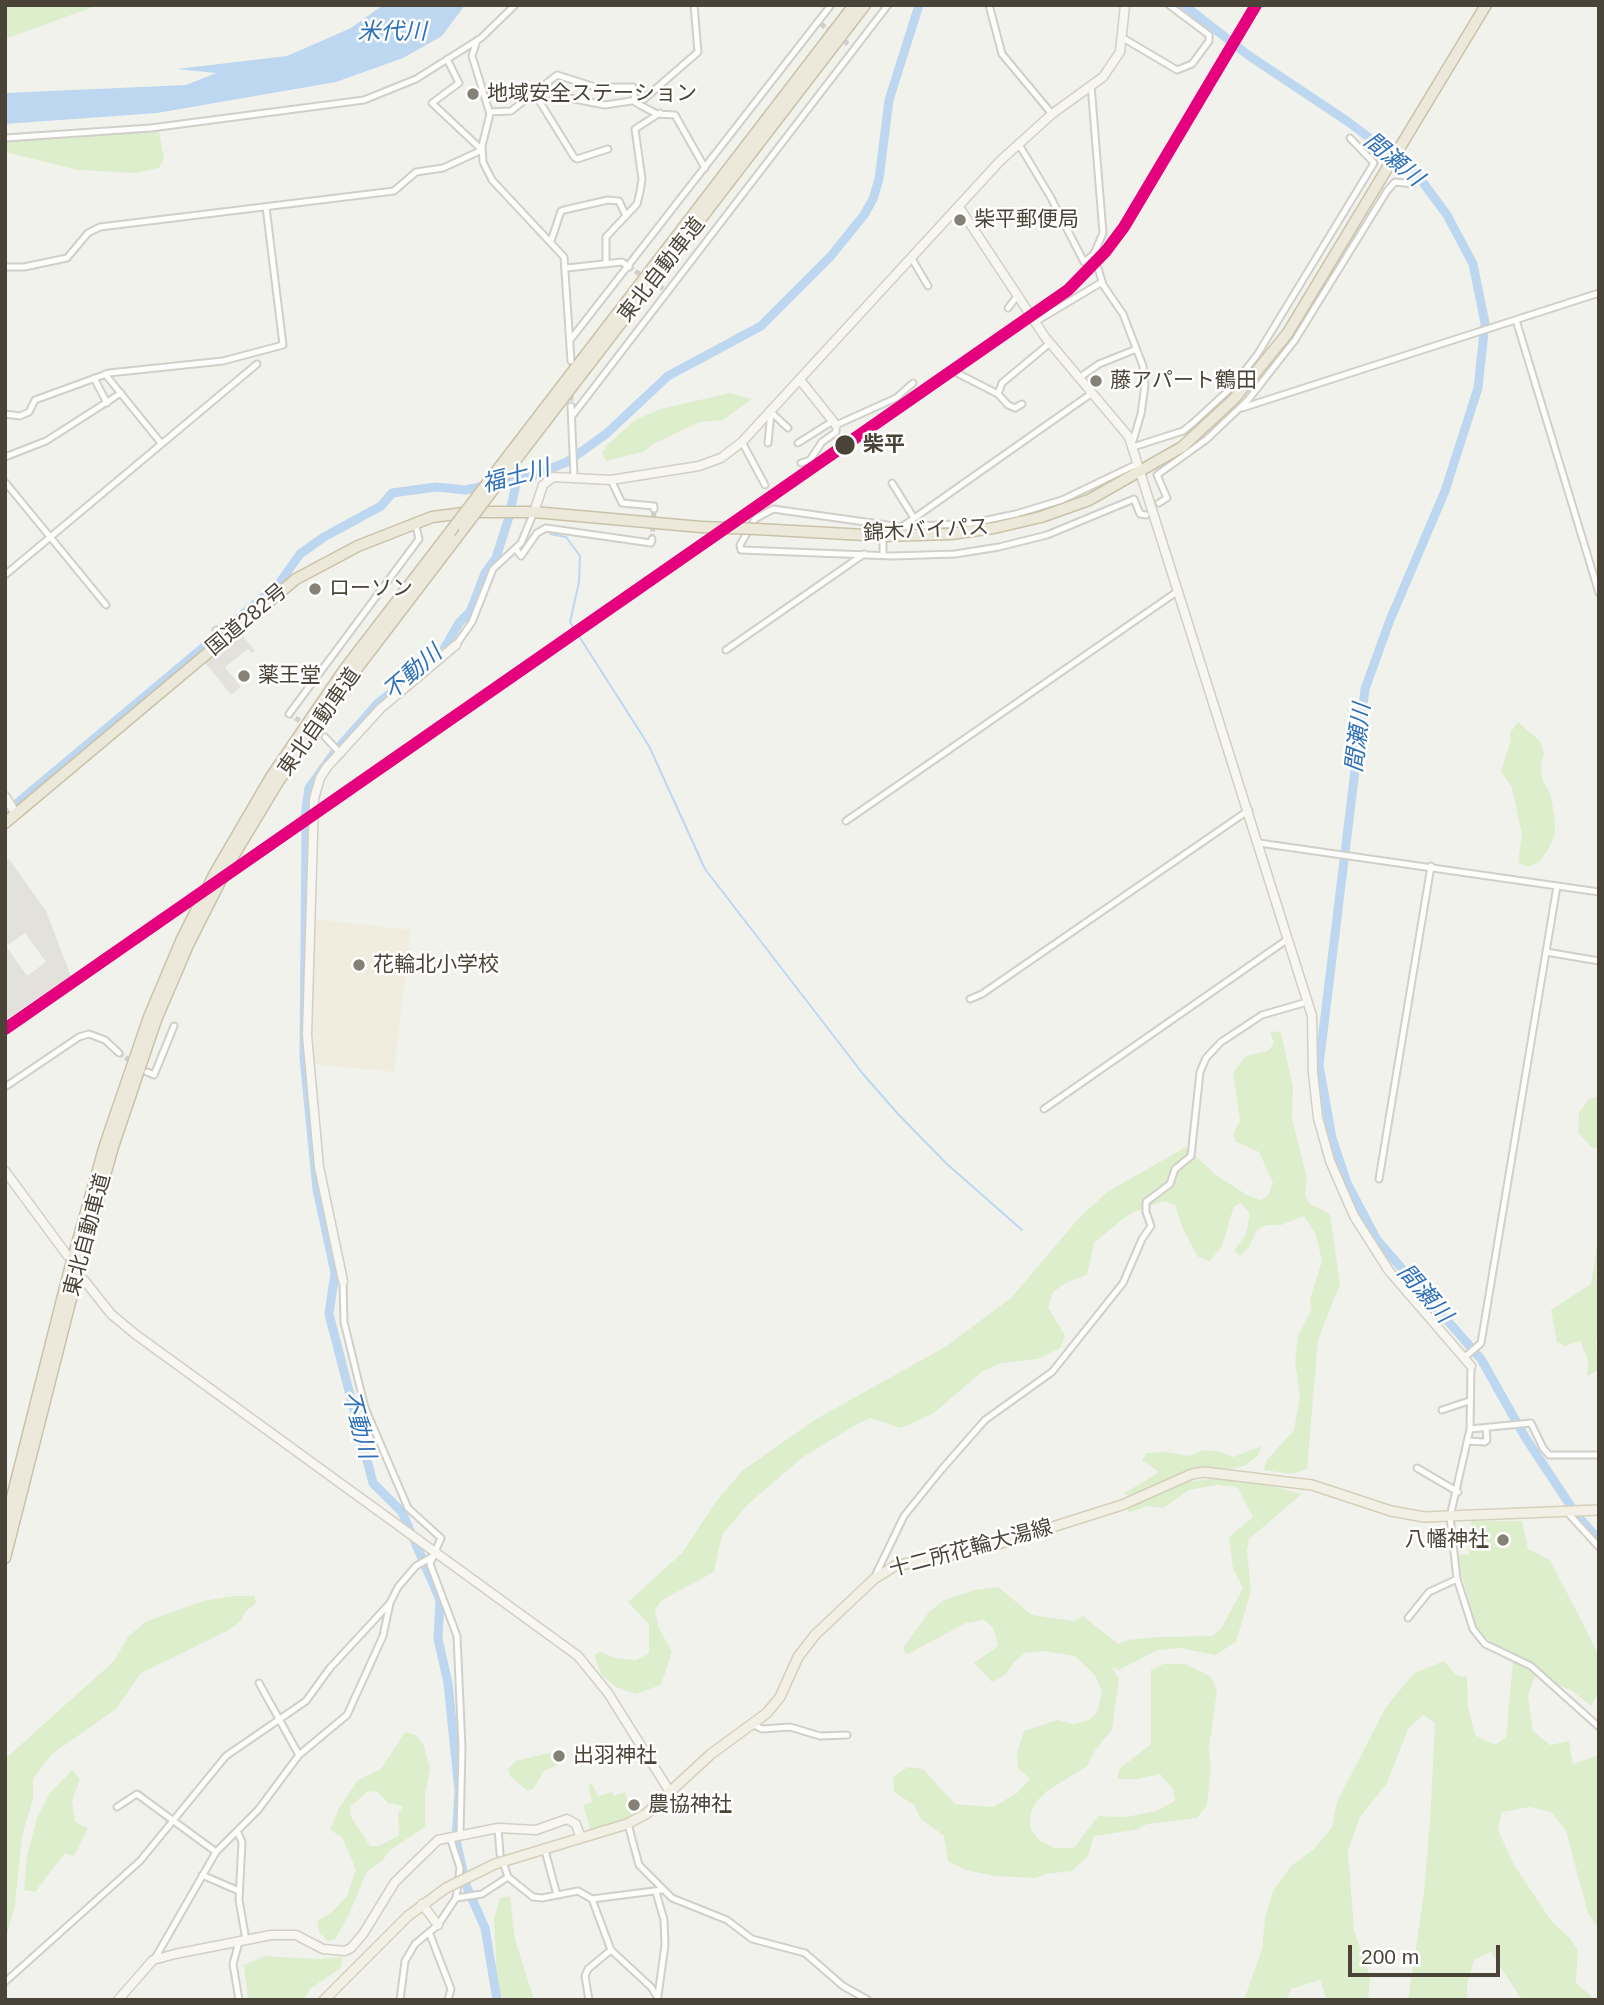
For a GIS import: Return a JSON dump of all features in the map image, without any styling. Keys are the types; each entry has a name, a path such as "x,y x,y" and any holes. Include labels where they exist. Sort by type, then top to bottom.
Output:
{"highway":[{"name":"東北自動車道","path":"5,1525 69,1272 105,1145 149,1017 198,903 302,732 495,473 854,5"},
{"name":"東北自動車道","path":"5,1558 77,1275 113,1147 156,1020 231,860 309,735 508,470 865,5"},
{"name":"錦木バイパス","path":"534,512 701,527 883,536 900,531 972,532 1041,517 1089,500 1140,467 1182,447 1207,426 1271,356 1401,148 1486,5"},
{"name":"国道282号","path":"5,823 296,579 329,559 415,523 471,512 534,512"}],"main road":[{"name":"十二所花輪大湯線","path":"324,2000 422,1904 446,1888 544,1847 628,1824 646,1814 711,1754 752,1724 780,1697 799,1657 814,1635 874,1578 895,1566 913,1560 989,1547 1100,1513 1192,1474 1204,1472 1285,1480 1328,1489 1411,1515 1450,1517 1596,1510"}],"street":[{"path":"5,138 151,128 329,106 380,95 416,79 477,40 514,5"},
{"path":"536,93 605,105 644,99 698,52 694,5"},
{"path":"571,339 820,23 831,5"},
{"path":"572,416 670,292 888,5"},
{"path":"989,5 1002,54 1052,114"},
{"path":"400,2000 405,1961 415,1944 438,1925 456,1898 460,1868 455,1835 462,1780 459,1648 448,1607 430,1564 437,1553 440,1538 408,1508 365,1408 344,1322 342,1282 319,1167 307,1035 314,800 320,778 381,708 456,645 472,621 493,569 516,549 527,533 543,485 552,477 574,476 611,480 709,463 742,442 1018,143 1091,85 1114,63 1123,38 1125,5"},
{"path":"1123,38 1177,70 1192,64 1209,41 1209,36 1169,5"},
{"path":"477,40 472,56 489,112 482,150"},
{"path":"848,44 855,51"},
{"path":"447,59 458,83 432,103 482,150 492,180 564,257 567,268 571,361"},
{"path":"489,112 511,111 557,75 595,87 633,87 635,102"},
{"path":"1018,143 1050,196 1084,262 1094,254 1103,233 1091,85"},
{"path":"536,93 574,157 577,159 608,149"},
{"path":"635,102 660,113 675,115 705,168"},
{"path":"606,264 606,237 637,204 642,179 635,129 660,113"},
{"path":"1133,446 1183,430 1193,423 1224,396 1251,363 1374,163 1350,138"},
{"path":"5,267 24,267 67,258 88,233 100,227 394,191 416,172 443,168 482,150"},
{"path":"1159,503 1167,498 1157,475 1200,444 1239,409 1295,340 1387,191 1395,182 1413,184"},
{"path":"551,241 561,211 608,200 619,201 625,216"},
{"path":"5,414 20,416 29,412 35,400 105,374 223,361 283,345 266,207"},
{"path":"958,208 1049,343 1133,446 1312,1016 1313,1073 1318,1118 1330,1161 1354,1216 1389,1271 1466,1356 1471,1366 1470,1429 1458,1492 1450,1517 1457,1579 1473,1629 1485,1644 1531,1666 1599,1727"},
{"path":"912,258 928,286"},
{"path":"567,268 606,264 628,266"},
{"path":"1098,268 1102,282 1123,314 1134,350 1143,366 1145,385 1133,446"},
{"path":"1035,322 1102,282"},
{"path":"663,289 670,292"},
{"path":"1239,409 1599,292"},
{"path":"1007,308 1018,295"},
{"path":"1516,320 1599,593"},
{"path":"998,394 1010,373 1049,343"},
{"path":"1079,378 1099,364 1134,350"},
{"path":"5,575 257,364"},
{"path":"955,372 998,394 1015,408 1022,404"},
{"path":"105,374 161,443"},
{"path":"94,379 107,402"},
{"path":"801,381 834,423 836,432 822,442 810,460 802,463"},
{"path":"797,443 834,423 896,398 913,383"},
{"path":"5,457 46,441 121,393"},
{"path":"1092,393 914,518 900,531 774,509 758,516 740,545 741,550 883,555 955,554 1023,542 1072,527 1134,499 1140,514 1146,515"},
{"path":"571,406 574,476"},
{"path":"771,412 788,428"},
{"path":"768,443 771,412"},
{"path":"742,442 765,485"},
{"path":"611,480 622,503 654,506 654,509"},
{"path":"5,482 106,605"},
{"path":"892,483 914,518"},
{"path":"289,714 419,539 415,523"},
{"path":"516,549 521,556 537,533 546,528 652,543 652,539"},
{"path":"883,536 883,555"},
{"path":"726,650 863,554"},
{"path":"846,821 1178,591"},
{"path":"216,630 223,639"},
{"path":"324,737 341,754"},
{"path":"5,796 16,814"},
{"path":"970,999 982,994 1249,810"},
{"path":"1259,843 1599,892"},
{"path":"1379,1179 1431,866"},
{"path":"1466,1356 1481,1343 1557,886"},
{"path":"1044,1109 1288,939"},
{"path":"1546,952 1599,961"},
{"path":"874,1578 904,1516 942,1469 985,1420 1052,1372 1124,1283 1142,1239 1152,1226 1146,1212 1146,1202 1170,1184 1175,1169 1191,1156 1200,1072 1206,1058 1222,1042 1262,1015 1307,1002"},
{"path":"147,1072 154,1075 174,1026"},
{"path":"5,1087 79,1037 89,1034 105,1040 118,1053"},
{"path":"5,1171 66,1255"},
{"path":"84,1280 111,1314 135,1334 578,1656 608,1693 670,1792"},
{"path":"1442,1410 1469,1401"},
{"path":"1470,1429 1531,1423 1549,1455 1599,1455"},
{"path":"1467,1441 1485,1443 1486,1429"},
{"path":"1417,1468 1458,1492"},
{"path":"1569,1512 1599,1547"},
{"path":"118,2000 153,1960 202,1875 229,1835 238,1833 299,1755 347,1715 383,1636 390,1603 398,1587 416,1566 437,1553"},
{"path":"1408,1618 1429,1592 1457,1579"},
{"path":"5,1982 140,1861 226,1756 306,1701 330,1668 390,1603"},
{"path":"259,1684 299,1755"},
{"path":"752,1724 762,1729 790,1727 820,1736 847,1735"},
{"path":"117,1807 137,1794 216,1852"},
{"path":"153,1960 271,1935 296,1935 323,1949 345,1951 359,1940 403,1872 438,1840 498,1828 531,1831 567,1819 576,1824 580,1836"},
{"path":"628,1824 639,1865 659,1891 687,1906 727,1920 752,1939 806,1953 843,1986 868,2000"},
{"path":"498,1828 500,1854"},
{"path":"238,1833 242,1842 239,1891 243,1941 233,1964 239,2000"},
{"path":"544,1847 557,1895"},
{"path":"500,1865 508,1877 533,1897 578,1891 592,1899 659,1891"},
{"path":"202,1875 239,1891"},
{"path":"456,1898 488,1892 508,1877"},
{"path":"659,1891 665,1945 659,1998"},
{"path":"592,1899 611,1950 659,1998"},
{"path":"422,1904 438,1925"},
{"path":"429,1932 451,1989 448,2000"},
{"path":"359,1940 368,1954"},
{"path":"589,2000 585,1976 588,1969 611,1950"}],"shaded area":[{"path":"240,632 255,651 252,653 248,649 225,667 241,687 231,695 204,661"},
{"path":"9,859 46,911 71,976 5,1020 5,860","holes":["25,933 46,962 27,976 6,946"]},
{"name":"花輪北小学校","path":"314,919 411,930 394,1072 315,1064 311,1000"}],"green space":[{"path":"5,5 99,5 5,39"},
{"path":"159,130 164,159 159,168 135,173 78,170 5,152 5,141"},
{"path":"730,393 752,399 723,420 700,422 653,444 643,452 606,461 602,453 607,445 635,420 660,409"},
{"path":"1518,722 1540,741 1544,754 1541,764 1542,778 1551,796 1555,821 1555,834 1548,850 1539,862 1528,867 1518,863 1522,835 1512,788 1501,771 1511,740 1510,733"},
{"path":"1270,1033 1281,1033 1293,1087 1292,1119 1307,1178 1305,1195 1310,1204 1330,1214 1340,1284 1318,1340 1307,1469 1292,1474 1264,1470 1266,1461 1294,1430 1300,1396 1295,1362 1298,1335 1311,1311 1310,1299 1322,1261 1316,1235 1304,1216 1281,1225 1267,1225 1257,1230 1249,1247 1240,1256 1234,1251 1246,1234 1250,1214 1241,1203 1234,1206 1222,1246 1210,1261 1198,1257 1182,1227 1175,1205 1163,1201 1132,1213 1120,1221 1094,1243 1087,1275 1067,1282 1053,1292 1048,1307 1065,1336 1060,1348 1038,1359 1002,1363 983,1371 934,1413 901,1428 870,1418 857,1424 803,1457 747,1505 722,1535 714,1572 662,1600 655,1610 658,1626 672,1652 661,1685 635,1694 616,1687 601,1674 594,1655 601,1652 616,1658 636,1660 649,1653 649,1624 628,1602 682,1553 715,1503 742,1471 816,1419 945,1347 1011,1298 1079,1218 1107,1192 1186,1147 1216,1175 1247,1195 1261,1200 1267,1197 1273,1183 1259,1152 1236,1142 1233,1134 1240,1121 1233,1073 1246,1056 1268,1051 1274,1043"},
{"path":"1599,1095 1599,1149 1592,1148 1578,1133 1579,1113 1588,1100"},
{"path":"1599,1232 1599,1339 1596,1342 1599,1370 1587,1376 1588,1360 1580,1341 1565,1346 1557,1342 1551,1310 1591,1284"},
{"path":"1261,1446 1258,1456 1246,1465 1232,1469 1204,1467 1134,1497 1123,1494 1159,1472 1142,1460 1146,1453 1166,1452 1190,1456 1203,1450 1221,1452 1233,1457"},
{"path":"1211,1479 1253,1481 1302,1494 1249,1539 1247,1551 1251,1591 1236,1642 1215,1655 1180,1648 1158,1650 1119,1670 1112,1667 1119,1679 1112,1730 1096,1749 1087,1766 1047,1791 1036,1802 1030,1815 1031,1829 1040,1841 1055,1848 1074,1848 1098,1816 1126,1817 1156,1811 1175,1801 1173,1789 1160,1774 1138,1779 1117,1779 1120,1768 1151,1744 1151,1670 1163,1664 1185,1664 1211,1677 1217,1691 1209,1748 1211,1768 1207,1805 1197,1818 1147,1824 1135,1830 1094,1836 1088,1856 1072,1871 1045,1874 1036,1878 994,1876 966,1870 948,1861 944,1836 921,1819 914,1805 894,1792 893,1777 908,1767 923,1769 955,1804 993,1807 1017,1793 1030,1779 1018,1768 1017,1753 1024,1731 1058,1720 1073,1724 1089,1720 1097,1713 1102,1692 1095,1675 1075,1656 1042,1651 1025,1653 1013,1663 1006,1674 992,1682 974,1663 998,1646 993,1628 984,1620 966,1623 906,1655 903,1648 929,1612 944,1600 975,1590 998,1587 1032,1615 1073,1621 1083,1616 1118,1644 1128,1640 1157,1637 1212,1636 1221,1629 1243,1588 1233,1569 1229,1537 1253,1517 1237,1487 1217,1485 1189,1490 1163,1508 1148,1506 1128,1513 1128,1507 1185,1482"},
{"path":"1471,1521 1522,1521 1528,1549 1550,1560 1599,1655 1599,1692 1591,1706 1571,1690 1535,1676 1528,1695 1533,1731 1550,1745 1569,1741 1573,1764 1599,1755 1599,1929 1588,1913 1566,1831 1551,1812 1530,1807 1502,1812 1498,1830 1514,1865 1552,1922 1569,1937 1578,1950 1576,1983 1596,2000 1522,2000 1491,1952 1474,1960 1467,1985 1467,2000 1408,2000 1424,1893 1430,1820 1435,1723 1423,1715 1408,1729 1387,1783 1360,1817 1348,1850 1354,1930 1370,1977 1368,2000 1327,2000 1320,1980 1291,1989 1286,2000 1244,2000 1262,1949 1265,1918 1273,1891 1291,1866 1315,1848 1332,1827 1337,1802 1386,1707 1414,1673 1444,1661 1456,1675 1467,1677 1468,1707 1475,1735 1495,1745 1506,1737 1513,1662 1476,1628 1456,1554 1469,1555"},
{"path":"254,1596 256,1603 245,1612 241,1621 227,1631 141,1673 116,1709 52,1754 33,1779 33,1799 22,1836 15,1904 5,1943 5,1759 114,1661 128,1637 145,1622 203,1601"},
{"path":"405,1732 416,1735 424,1746 430,1768 425,1795 425,1827 390,1850 382,1861 367,1871 335,1940 328,1941 320,1934 317,1921 332,1912 347,1896 356,1870 342,1837 330,1830 338,1810 357,1781 381,1769","holes":["377,1791 388,1803 403,1806 398,1814 399,1835 379,1846 370,1846 350,1815 351,1806 367,1792"]},
{"path":"558,1751 569,1753 563,1762 544,1771 534,1788 528,1791 510,1776 508,1769 515,1761"},
{"path":"72,1770 80,1779 72,1801 75,1822 88,1828 74,1856 65,1853 35,1892 24,1890 27,1855 37,1818 50,1793"},
{"path":"592,1784 598,1796 612,1792 614,1796 625,1792 632,1817 590,1830 583,1805 592,1802 588,1785"},
{"path":"510,1896 515,1939 534,2000 498,2000 494,1918 500,1898"},
{"path":"265,1956 317,1959 343,1957 341,1968 311,1988 303,2000 248,2000 244,1965"}],"water":[{"name":"米代川","path":"383,5 465,5 442,36 403,58 336,82 157,113 5,124 5,93 186,85 216,73 177,69 287,56 351,28"}],"waterway":[{"name":"福士川","path":"15,805 278,585 300,554 324,537 381,506 392,493 436,487 465,490 529,477 567,462 606,434 668,376 761,326 830,257 864,215 873,199 879,179 889,100 919,5"},
{"name":"間瀬川","path":"1184,5 1248,55 1347,121 1416,173 1447,215 1473,264 1485,323 1478,388 1445,491 1390,620 1365,689 1319,1065 1332,1138 1347,1183 1377,1240 1481,1359 1525,1437 1576,1514 1599,1540"},
{"name":"不動川","path":"511,507 517,480"},
{"name":"不動川","path":"340,746 378,703 441,654 459,623 470,612 485,573 496,558 509,517"},
{"path":"550,534 566,537 580,556 579,582 570,622 649,746 705,869 863,1074 898,1114 947,1164 1022,1230"},
{"name":"不動川","path":"305,816 309,788 334,753"},
{"name":"福士川","path":"5,814 9,811"},
{"name":"不動川","path":"306,828 304,1058 317,1189 335,1273 329,1314 373,1483 402,1512 440,1600 438,1639 448,1683 459,1791 456,1840 466,1885 485,1928 497,2000"}],"tunnel":[{"path":"821,24 848,44"},
{"path":"629,267 663,289"},
{"path":"571,388 571,406"},
{"path":"652,539 654,509"},
{"path":"289,714 325,737"},
{"path":"119,1053 147,1072"}],"transit line":[{"path":"5,1029 1068,290 1106,251 1124,227 1256,5"}],"place":[{"name":"地域安全ステーション","path":"473,94"},
{"name":"柴平郵便局","path":"960,220"},
{"name":"藤アパート鶴田","path":"1096,381"},
{"name":"柴平","path":"845,445"},
{"name":"ローソン","path":"315,589"},
{"name":"薬王堂","path":"244,676"},
{"name":"花輪北小学校","path":"359,965"},
{"name":"八幡神社","path":"1503,1540"},
{"name":"出羽神社","path":"559,1756"},
{"name":"農協神社","path":"634,1805"}]}
